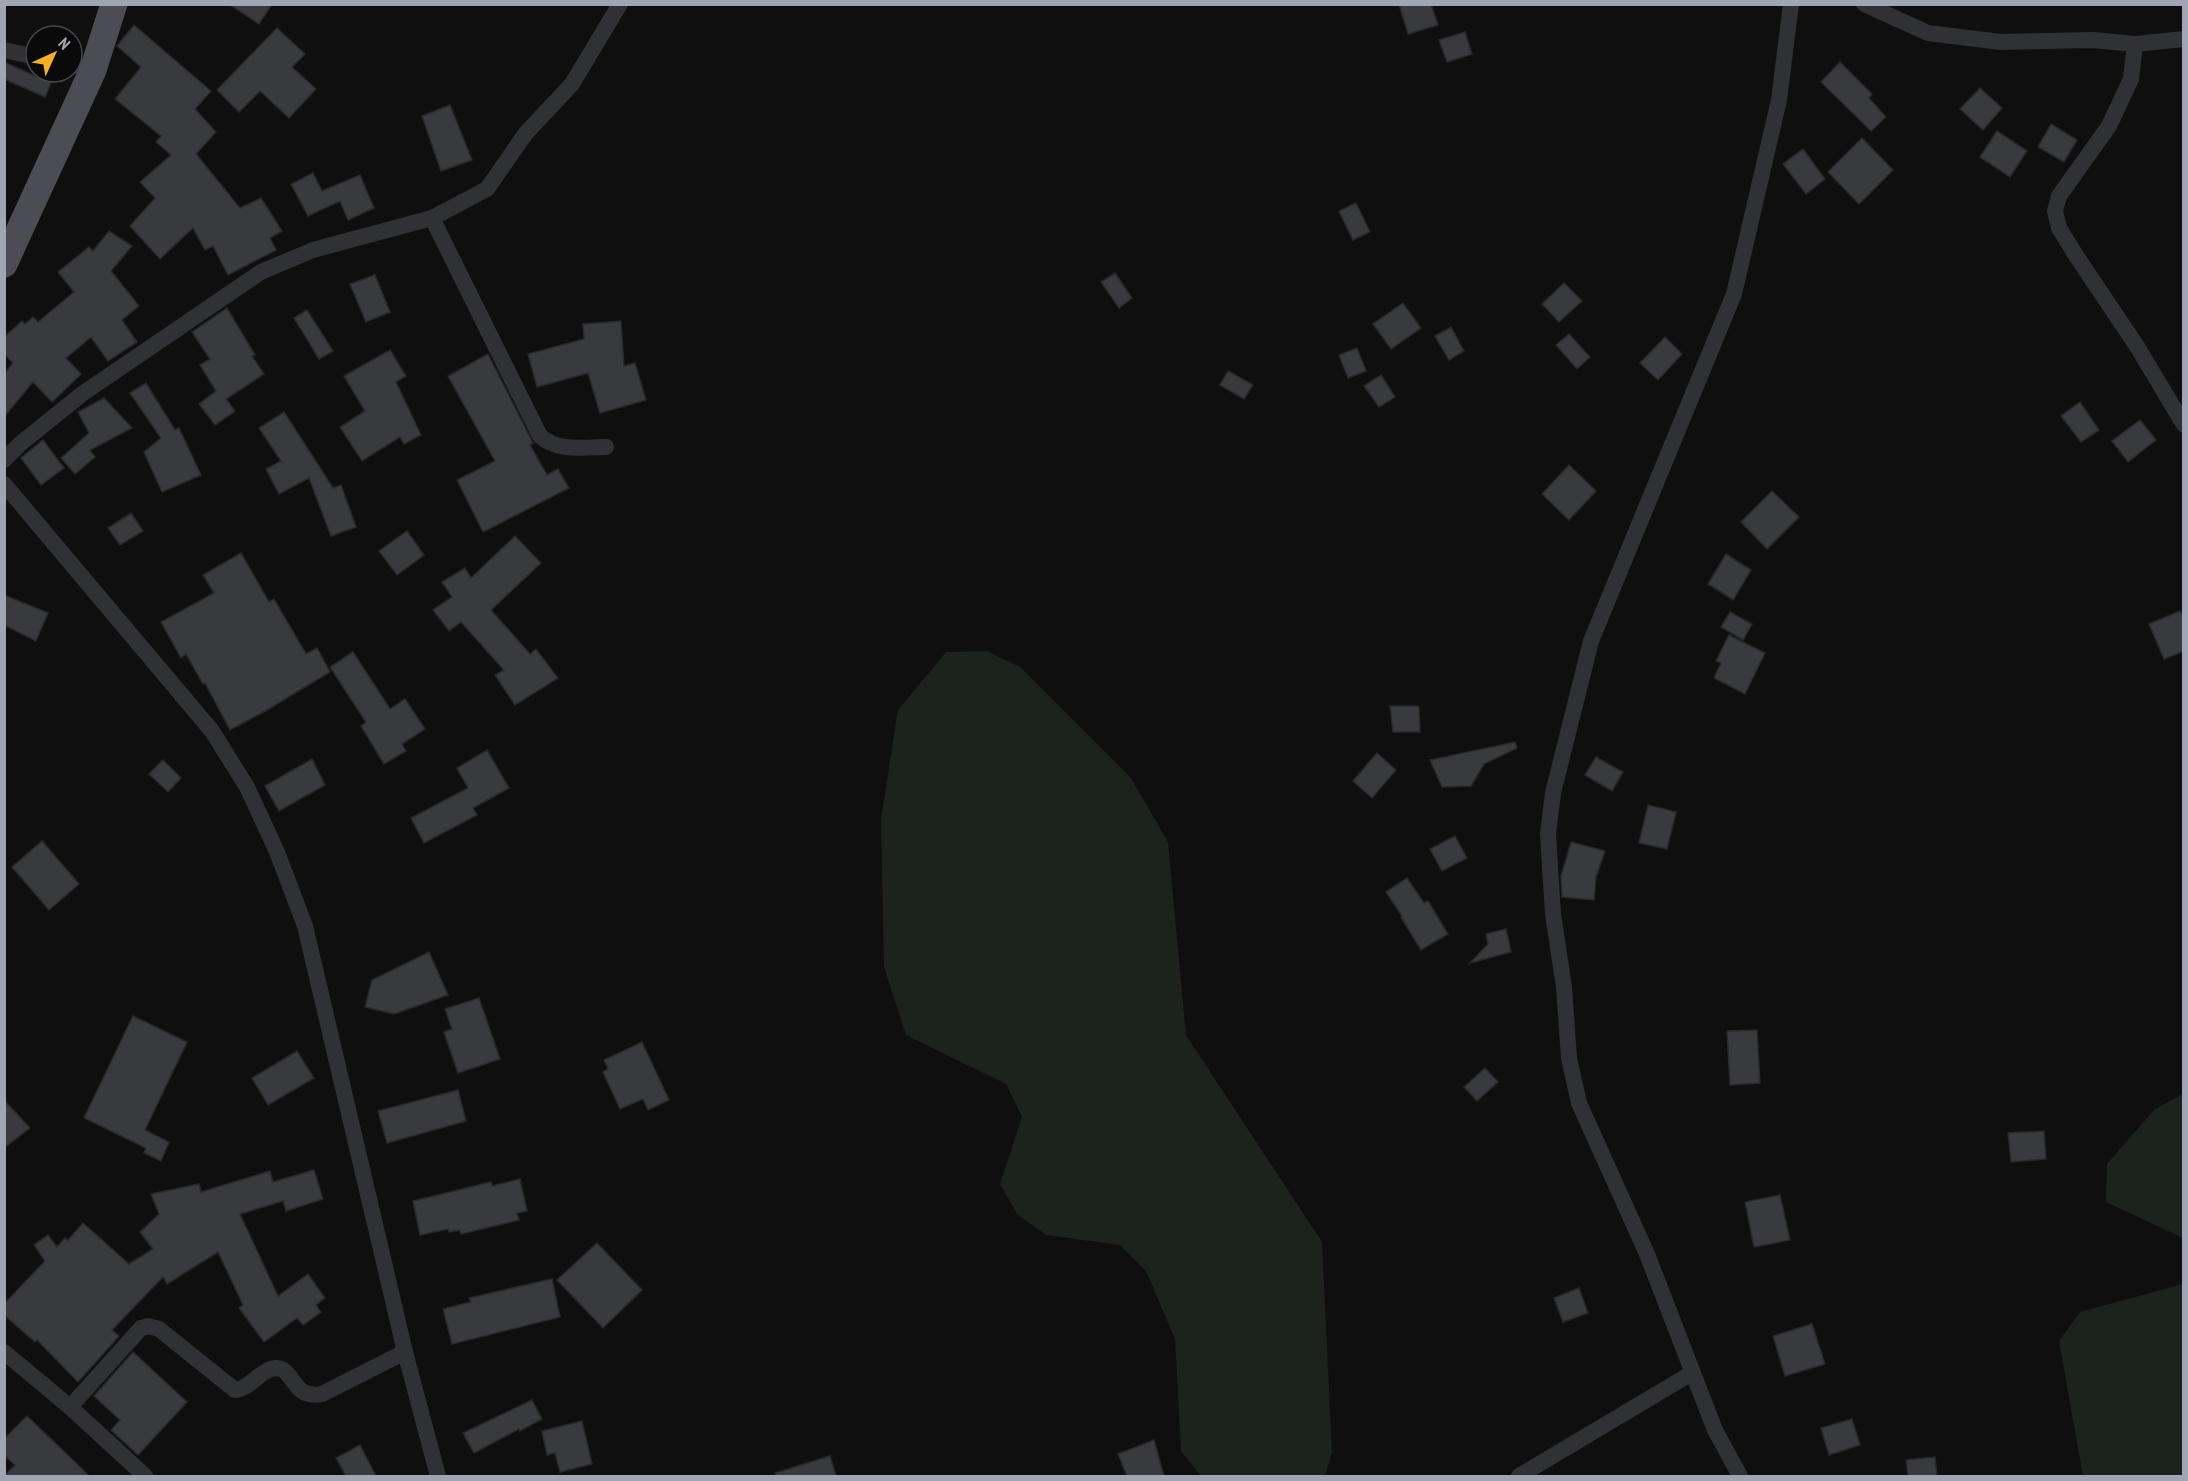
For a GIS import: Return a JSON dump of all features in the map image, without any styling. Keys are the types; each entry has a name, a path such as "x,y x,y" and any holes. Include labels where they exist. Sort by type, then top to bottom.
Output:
{"main road":[{"path":"84,63 114,4"},
{"path":"4,264 75,84"}],"street":[{"path":"4,460 20,444 82,394 261,272 313,250 432,218 487,189 526,133 572,84 620,4"},
{"path":"1740,1476 1715,1430 1647,1254 1579,1103 1569,1058 1564,987 1553,914 1548,834 1553,793 1591,641 1734,294 1779,100 1791,4"},
{"path":"1864,4 1928,33 2001,42 2093,40 2135,44 2184,39"},
{"path":"2135,44 2131,80 2109,126 2059,196 2055,211 2059,228 2138,348 2184,425"},
{"path":"4,50 24,54"},
{"path":"432,218 540,436 548,443 560,447 606,447"},
{"path":"4,484 212,731 251,796 277,852 304,926 405,1352 438,1476"},
{"path":"70,1407 141,1328 148,1326 159,1329 235,1390 242,1390 268,1370 277,1368 284,1370 302,1392 311,1396 322,1394 405,1352"},
{"path":"4,1352 70,1407 145,1476"},
{"path":"1519,1476 1692,1373"}],"shaded area":[{"path":"987,651 1020,667 1131,778 1168,842 1186,1035 1322,1242 1332,1452 1325,1476 1201,1476 1181,1451 1175,1339 1146,1271 1120,1245 1046,1235 1017,1214 1000,1184 1022,1117 1006,1084 906,1035 884,967 881,819 898,710 946,652"},
{"path":"2183,1094 2183,1238 2106,1202 2107,1164 2155,1109"},
{"path":"2183,1284 2183,1476 2083,1476 2059,1341 2080,1312"}],"building":[{"path":"229,4 272,4 259,24"},
{"path":"1399,4 1431,4 1438,25 1408,34"},
{"path":"134,25 211,91 195,109 216,132 196,154 240,208 261,198 282,231 270,238 276,250 228,275 213,246 205,250 193,228 160,259 130,226 155,198 140,182 171,155 156,142 161,136 115,99 141,67 117,46"},
{"path":"277,28 305,54 292,67 316,89 289,118 260,91 239,112 217,90"},
{"path":"1465,32 1472,54 1447,62 1439,40"},
{"path":"4,62 24,71 24,84 51,84 45,97 4,79"},
{"path":"1840,62 1872,94 1869,98 1886,117 1871,131 1821,82"},
{"path":"1980,88 2002,108 1983,130 1960,109"},
{"path":"450,105 472,160 441,171 422,116"},
{"path":"2051,124 2077,140 2064,162 2038,147"},
{"path":"1997,131 2027,151 2010,177 1980,157"},
{"path":"1862,138 1893,170 1859,204 1828,172"},
{"path":"1803,149 1825,179 1806,194 1783,164"},
{"path":"313,173 322,191 360,175 374,208 348,220 340,201 308,216 291,184"},
{"path":"1356,203 1370,232 1353,240 1339,211"},
{"path":"109,231 132,246 111,271 139,306 122,320 137,342 108,361 91,337 66,358 81,374 52,402 33,382 4,417 4,374 13,363 4,354 4,337 22,321 25,324 33,317 38,322 74,292 58,272 89,247 93,251"},
{"path":"1115,273 1132,298 1119,308 1101,282"},
{"path":"375,275 390,312 366,322 350,284"},
{"path":"1564,283 1582,301 1559,322 1542,304"},
{"path":"1403,303 1421,328 1391,349 1373,324"},
{"path":"227,308 264,374 226,399 235,411 215,425 199,404 216,391 200,365 210,359 192,332"},
{"path":"307,310 333,351 319,359 294,318"},
{"path":"621,321 624,366 635,363 646,400 600,413 588,373 537,387 528,354 584,339 583,324"},
{"path":"1451,327 1464,351 1449,360 1435,336"},
{"path":"1569,334 1590,357 1577,369 1556,345"},
{"path":"1665,337 1682,354 1658,380 1640,363"},
{"path":"1357,348 1366,371 1348,378 1339,355"},
{"path":"390,350 406,376 396,382 421,435 404,444 400,437 362,461 340,427 365,411 344,376"},
{"path":"488,354 533,443 530,445 547,475 558,469 569,488 483,532 457,480 495,461 448,376"},
{"path":"1228,371 1253,385 1244,399 1220,385"},
{"path":"1381,375 1395,397 1379,407 1364,386"},
{"path":"146,383 175,430 179,428 201,475 162,492 144,452 161,438 130,393"},
{"path":"104,398 132,428 90,450 95,457 75,474 61,458 89,433 78,412"},
{"path":"2080,402 2099,430 2081,442 2061,416"},
{"path":"284,412 333,488 341,485 356,527 331,536 309,478 279,494 266,469 281,461 259,428"},
{"path":"2140,420 2156,440 2128,462 2112,441"},
{"path":"43,440 64,468 41,485 21,458"},
{"path":"1569,465 1596,491 1569,520 1542,494"},
{"path":"1772,491 1799,517 1767,549 1741,522"},
{"path":"131,513 143,531 120,545 108,528"},
{"path":"407,531 424,555 397,575 379,551"},
{"path":"515,536 541,563 491,610 530,654 536,649 558,678 515,705 495,675 504,670 461,622 449,631 433,610 452,597 442,582 465,568 471,578"},
{"path":"241,553 269,602 274,599 306,654 317,648 330,672 230,730 205,683 203,684 186,654 181,658 161,622 214,593 203,575"},
{"path":"1726,554 1751,570 1733,600 1708,584"},
{"path":"4,595 48,613 36,641 4,625"},
{"path":"2180,611 2184,619 2184,651 2164,659 2149,624"},
{"path":"1730,612 1752,624 1743,640 1721,627"},
{"path":"1729,635 1765,653 1745,694 1714,678 1721,663 1716,661"},
{"path":"353,652 390,709 405,699 425,729 402,744 406,751 384,764 361,726 366,722 330,667"},
{"path":"1390,706 1419,706 1420,732 1393,732"},
{"path":"1515,742 1517,748 1484,764 1471,786 1442,787 1430,760"},
{"path":"487,750 509,788 473,808 477,815 424,843 411,818 468,788 457,768"},
{"path":"1377,753 1396,770 1372,798 1353,781"},
{"path":"1596,757 1623,772 1612,791 1585,775"},
{"path":"312,759 325,785 279,811 265,786"},
{"path":"163,760 181,778 168,792 149,774"},
{"path":"1648,805 1676,812 1667,849 1639,843"},
{"path":"1455,836 1467,858 1442,871 1430,849"},
{"path":"42,841 79,884 49,910 12,867"},
{"path":"1571,842 1605,851 1596,877 1594,900 1562,897 1561,876"},
{"path":"1407,878 1424,903 1428,901 1448,934 1421,950 1386,892"},
{"path":"1506,929 1511,952 1470,963 1488,944 1486,934"},
{"path":"429,952 448,995 394,1014 365,1007 372,980"},
{"path":"479,998 500,1059 458,1073 444,1032 452,1029 445,1009"},
{"path":"133,1016 187,1042 145,1130 169,1142 161,1161 144,1153 146,1148 84,1118"},
{"path":"1757,1030 1760,1083 1730,1085 1727,1031"},
{"path":"642,1042 669,1100 648,1110 643,1099 620,1109 603,1072 608,1069 604,1060"},
{"path":"297,1051 314,1078 268,1105 252,1078"},
{"path":"1485,1068 1498,1082 1477,1101 1464,1087"},
{"path":"458,1090 466,1121 387,1143 378,1111"},
{"path":"4,1100 30,1128 4,1148"},
{"path":"2044,1131 2046,1159 2011,1162 2008,1133"},
{"path":"314,1170 323,1199 286,1211 283,1201 240,1214 278,1296 308,1274 325,1298 316,1305 321,1312 303,1325 297,1318 264,1342 239,1308 243,1305 218,1252 167,1284 163,1277 112,1330 119,1336 78,1382 37,1340 35,1342 4,1315 4,1304 45,1261 34,1245 48,1235 57,1247 65,1238 68,1240 83,1223 129,1264 153,1249 140,1232 159,1214 151,1194 199,1184 201,1192 270,1171 273,1182"},
{"path":"520,1179 527,1211 517,1213 519,1220 461,1234 460,1230 449,1232 448,1229 420,1235 413,1201 491,1182 492,1186"},
{"path":"1780,1195 1790,1240 1754,1247 1745,1202"},
{"path":"597,1243 642,1290 603,1328 557,1280"},
{"path":"552,1279 560,1317 452,1344 443,1309 471,1302 469,1298"},
{"path":"1579,1288 1588,1313 1563,1322 1554,1298"},
{"path":"1812,1324 1825,1364 1785,1376 1773,1336"},
{"path":"133,1352 187,1402 138,1455 111,1430 120,1420 94,1396"},
{"path":"532,1400 542,1419 474,1453 463,1433"},
{"path":"27,1416 89,1476 4,1476 15,1465 4,1455 4,1439"},
{"path":"1852,1419 1860,1445 1829,1455 1821,1428"},
{"path":"582,1421 592,1464 560,1472 555,1453 547,1455 542,1431"},
{"path":"1154,1440 1164,1476 1127,1476 1118,1454"},
{"path":"360,1445 376,1476 346,1476 336,1458"},
{"path":"830,1456 836,1476 776,1476 775,1473"},
{"path":"1935,1457 1937,1476 1908,1476 1906,1460"}]}
